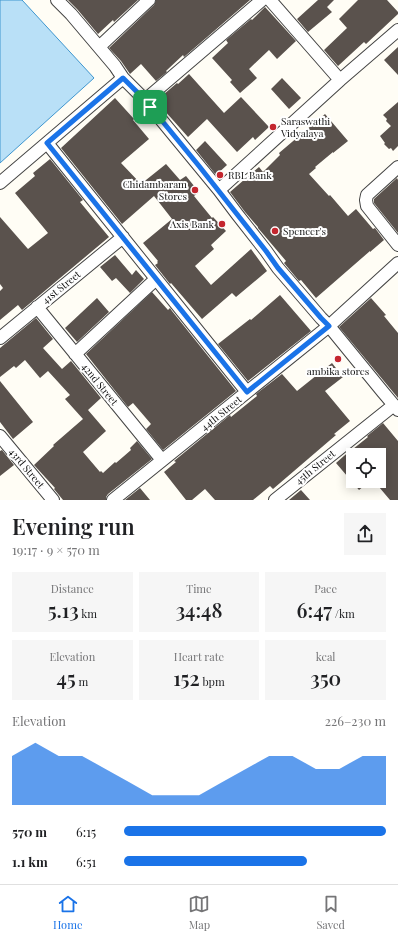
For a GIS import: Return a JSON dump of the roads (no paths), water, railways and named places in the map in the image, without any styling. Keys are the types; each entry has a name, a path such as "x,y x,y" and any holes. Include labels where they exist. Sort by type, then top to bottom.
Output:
{"street":[{"path":"57,0 99,47 123,78 145,100 219,190 278,268 329,326 396,407"},
{"path":"99,47 149,0"},
{"path":"145,100 262,0"},
{"path":"270,0 340,80"},
{"path":"219,190 340,80 398,30"},
{"path":"0,183 123,78"},
{"path":"47,143 247,392"},
{"path":"398,167 367,195 366,200 367,206 398,245"},
{"name":"41st Street","path":"0,338 122,237"},
{"name":"44th Street","path":"113,500 329,326 398,264"},
{"path":"75,354 156,279"},
{"name":"42nd Street","path":"37,307 162,460"},
{"name":"45th Street","path":"274,500 396,407"},
{"name":"43rd Street","path":"0,436 53,500"}],"water":[{"path":"0,0 22,0 94,78 0,163"}],"place":[{"name":"Saraswathi Vidyalaya","path":"273,127"},
{"name":"RBL Bank","path":"220,175"},
{"name":"Chidambaram Stores","path":"195,190"},
{"name":"Axis Bank","path":"222,224"},
{"name":"Spencer's","path":"275,231"},
{"name":"ambika stores","path":"338,359"}]}
